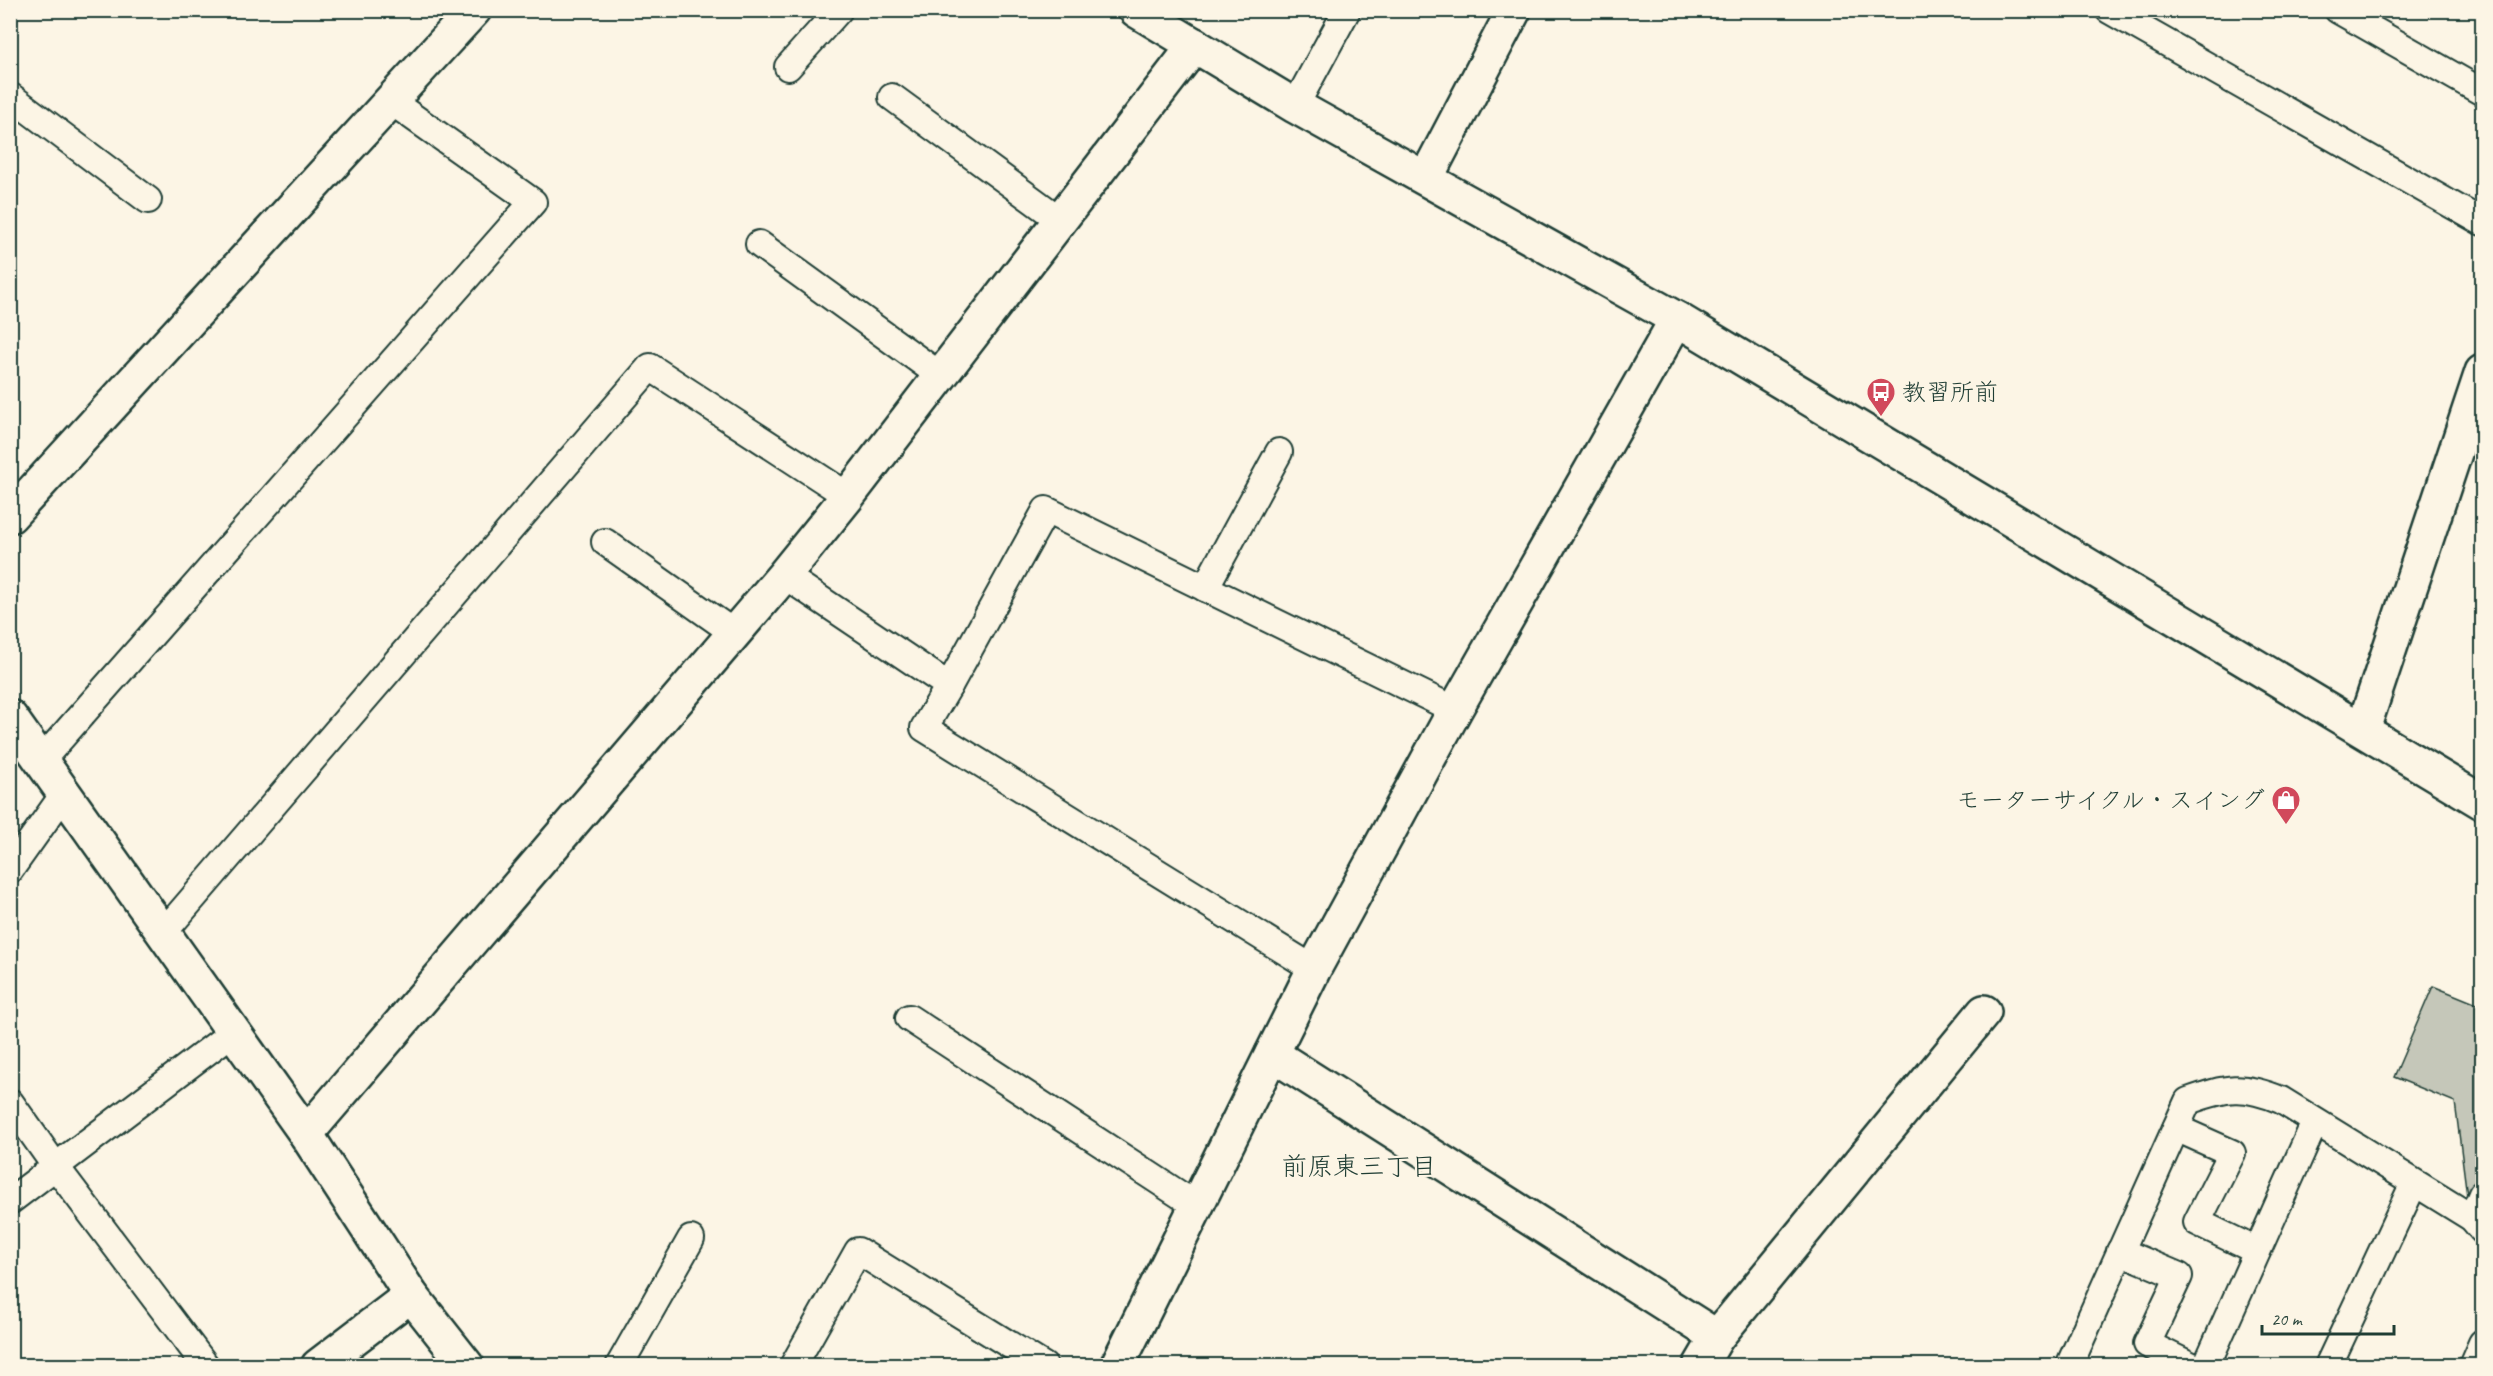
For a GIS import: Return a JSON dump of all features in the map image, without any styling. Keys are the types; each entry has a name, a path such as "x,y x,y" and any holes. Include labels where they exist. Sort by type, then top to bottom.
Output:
{"street":[{"path":"10,516 474,10"},
{"path":"1136,10 1295,106 1677,319 2482,802"},
{"path":"1426,178 1514,10"},
{"path":"306,1134 734,633 848,496 1195,45"},
{"path":"1117,1365 1314,969 1455,710 1677,319"},
{"path":"2363,729 2482,372"},
{"path":"10,717 306,1134 411,1295 466,1365"},
{"path":"1700,1365 1717,1337 1984,1012"},
{"path":"1272,1054 1717,1337"},
{"path":"318,1365 411,1295"}],"lane":[{"path":"788,67 839,10"},
{"path":"1295,106 1347,10"},
{"path":"2109,10 2482,222"},
{"path":"2338,10 2482,92"},
{"path":"10,96 148,200"},
{"path":"892,97 1060,220"},
{"path":"40,762 533,202 392,102"},
{"path":"759,244 941,376"},
{"path":"163,933 650,367 848,496"},
{"path":"1205,588 1279,452"},
{"path":"1314,969 924,728 950,686 1046,510 1455,710"},
{"path":"605,542 734,633"},
{"path":"783,575 950,686"},
{"path":"10,870 64,794"},
{"path":"909,1018 1197,1206"},
{"path":"10,1201 233,1032"},
{"path":"2074,1364 2120,1251 2188,1101 2219,1090 2255,1090 2281,1101 2477,1224 2482,1194"},
{"path":"10,1102 56,1167 206,1365"},
{"path":"2206,1365 2315,1122"},
{"path":"2176,1128 2232,1153 2197,1222 2257,1251"},
{"path":"2328,1365 2414,1183"},
{"path":"619,1365 691,1239"},
{"path":"793,1365 858,1251 1044,1365"},
{"path":"2120,1251 2180,1276 2146,1344 2192,1365"},
{"path":"2472,1365 2482,1343"}],"building":[{"path":"2433,986 2482,1006 2482,1195 2467,1196 2455,1102 2394,1077"}],"place":[{"name":"教習所前","path":"1881,418"},
{"name":"モーターサイクル・スイング","path":"2286,826"}],"district":[{"name":"前原東三丁目","path":"1359,1166"}]}
